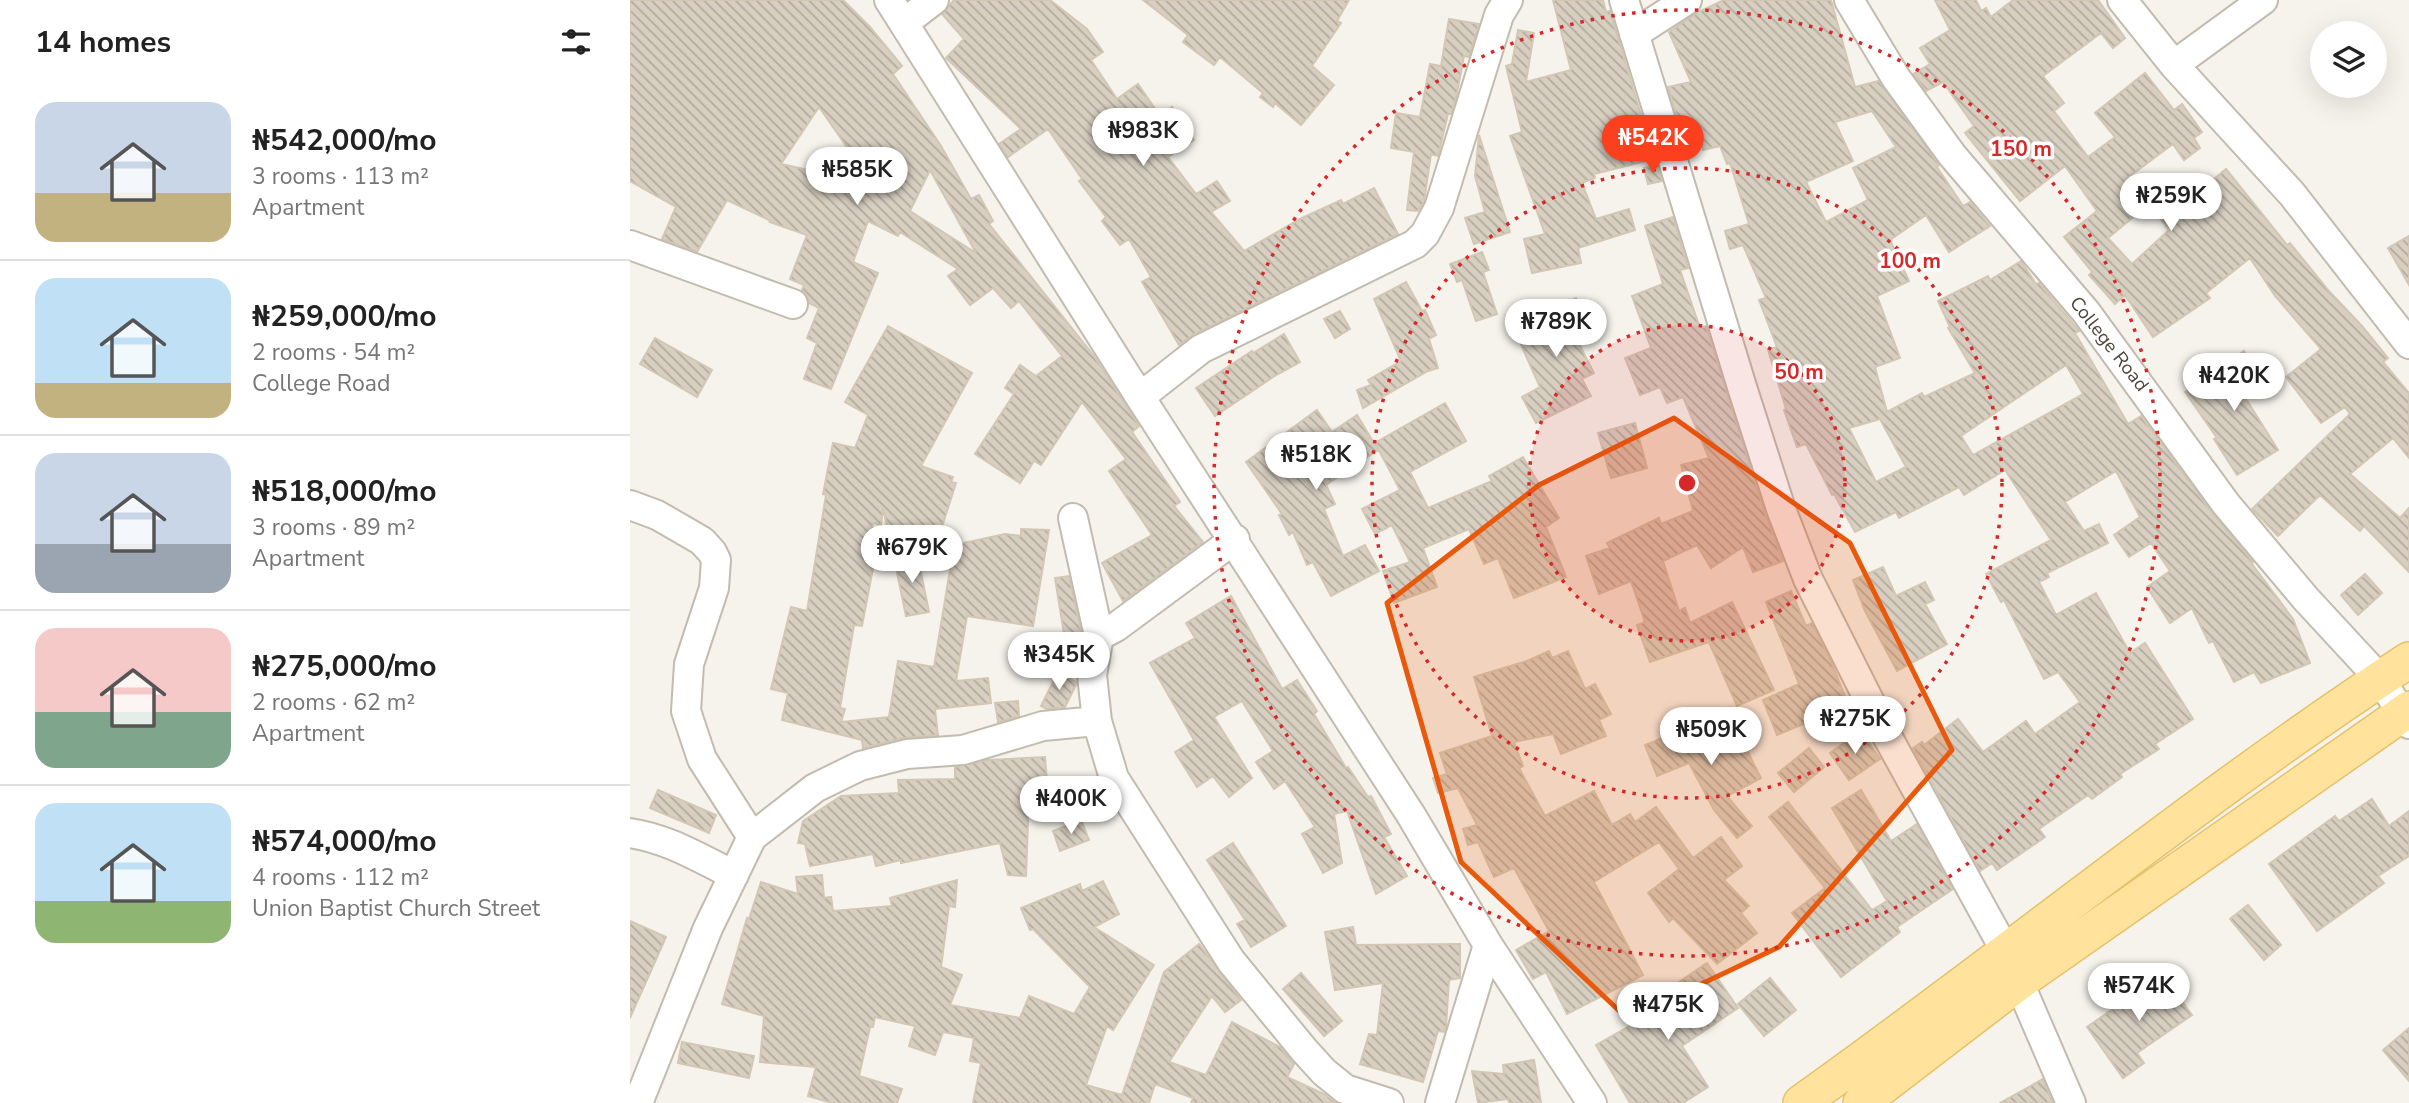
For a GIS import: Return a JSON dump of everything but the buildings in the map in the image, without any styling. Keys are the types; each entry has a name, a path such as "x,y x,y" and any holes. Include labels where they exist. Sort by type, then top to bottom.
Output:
{"main road":[{"path":"1801,1103 1908,1027 2005,950 2278,749 2409,660"},
{"path":"1861,1103 2020,982 2407,715"}],"street":[{"path":"934,0 896,12 1140,397 1411,815 1488,945 1592,1103"},
{"path":"1140,397 1202,349 1404,250 1424,234 1439,208 1499,15 1508,0"},
{"path":"1624,0 1773,484 1808,579 1887,736 2005,950 2071,1103"},
{"path":"1634,34 1687,0"},
{"name":"College Road","path":"1849,0 1896,78 1952,155 2086,312 2226,504 2306,599 2380,679 2407,715"},
{"path":"2122,0 2174,65 2292,194 2409,344"},
{"path":"2174,65 2263,0"},
{"path":"630,245 793,304"},
{"path":"630,505 657,515 702,541 716,560 715,588 689,664 686,711 702,759 752,837"},
{"path":"1073,518 1099,636 1092,675 1097,721 1114,778 1231,961 1324,1072 1345,1090 1389,1103"},
{"path":"1099,636 1116,627 1235,540"},
{"path":"638,1103 708,928 752,837 815,788 860,766 907,754 963,750 1043,726 1097,721"},
{"path":"634,828 734,875"},
{"path":"1440,1103 1488,945"}],"highlighted area":[{"path":"1674,418 1850,543 1952,750 1779,947 1628,1019 1461,862 1387,603 1539,485"}]}
